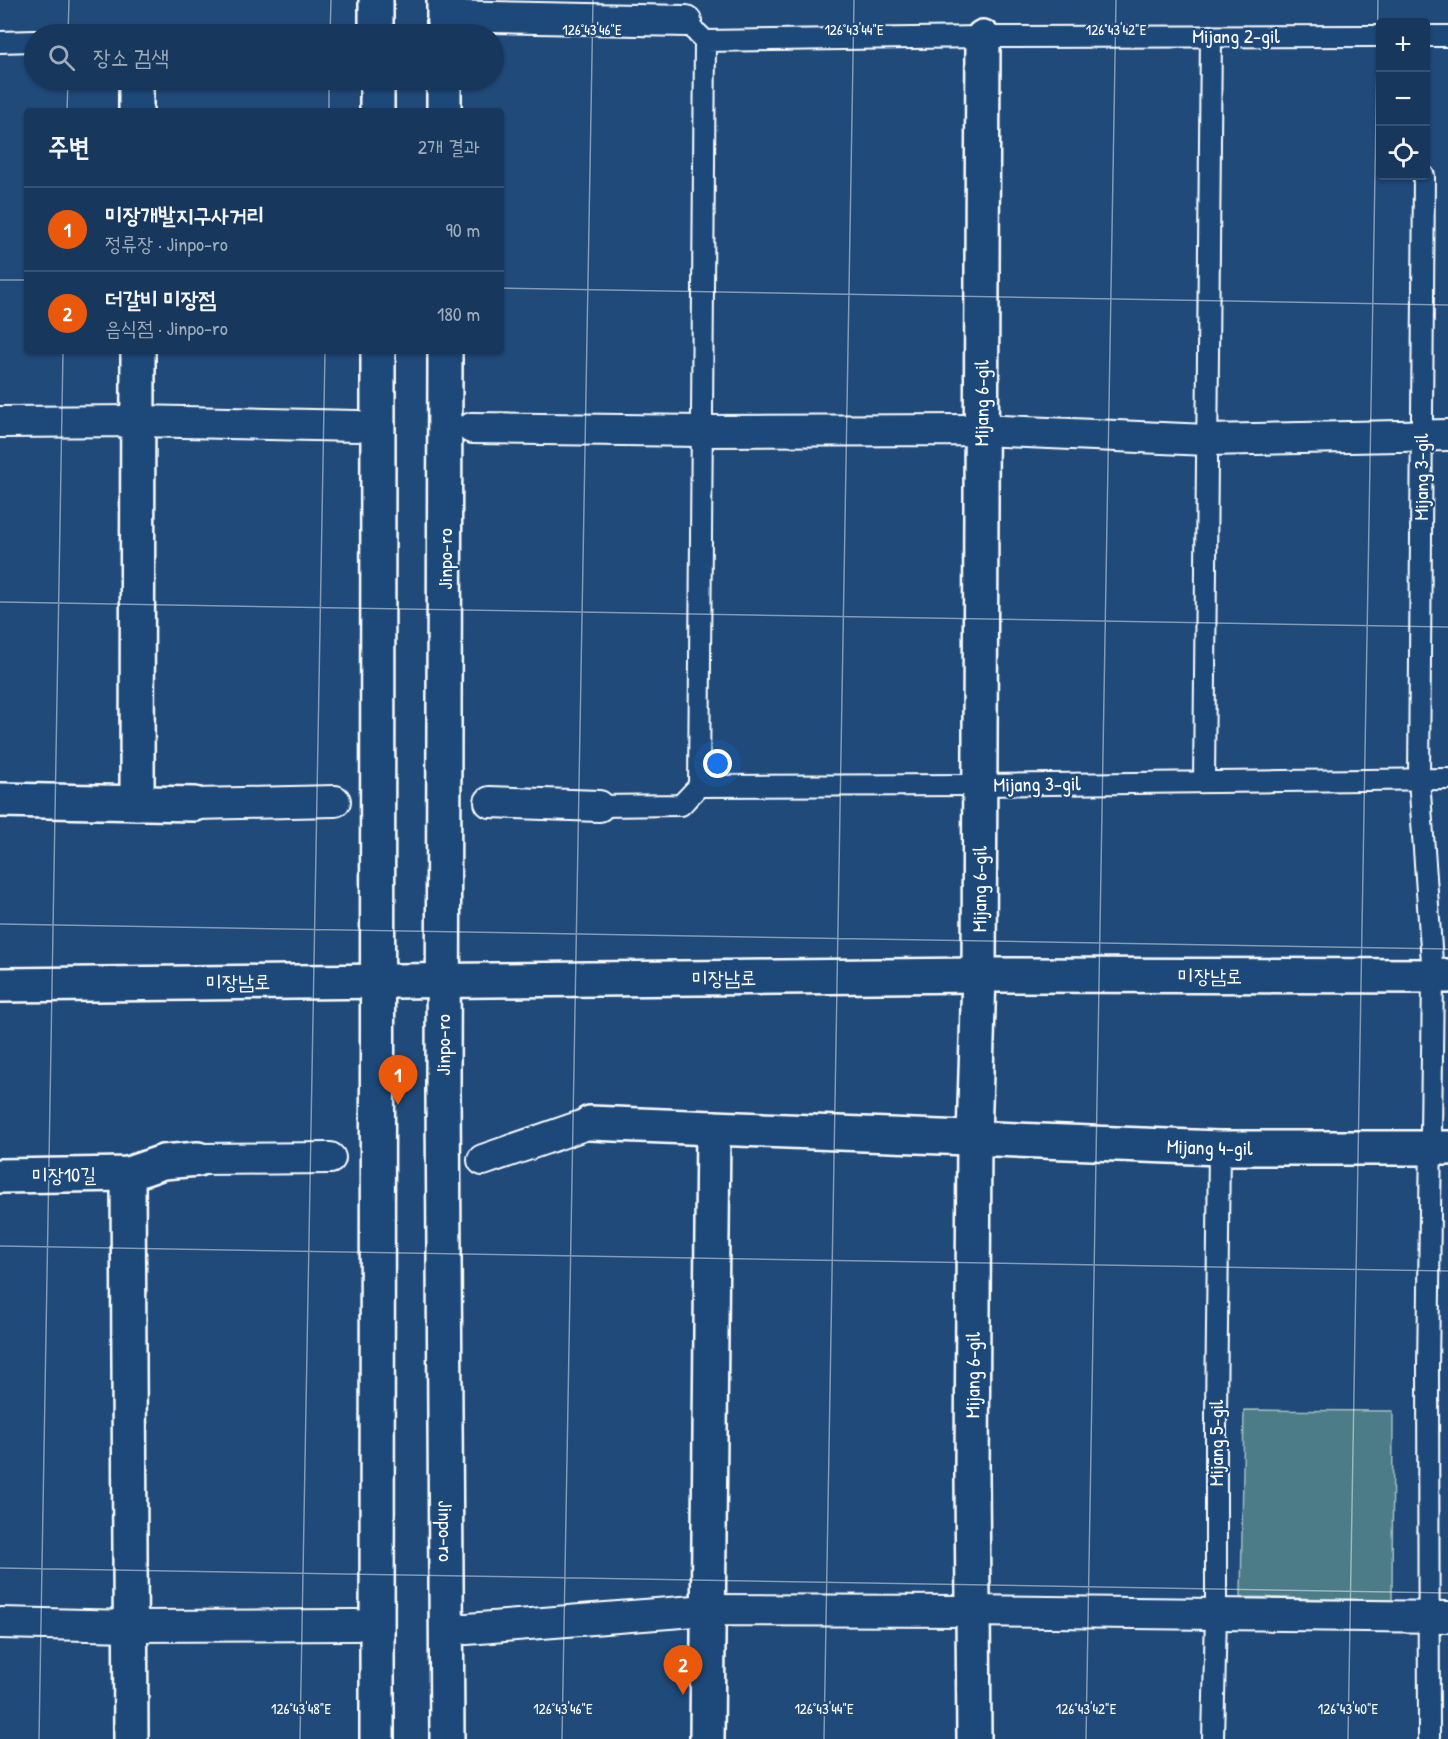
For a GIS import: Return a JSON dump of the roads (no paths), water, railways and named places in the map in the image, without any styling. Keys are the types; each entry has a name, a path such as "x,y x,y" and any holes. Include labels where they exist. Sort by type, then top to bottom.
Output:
{"street":[{"path":"376,0 376,24"},
{"path":"444,17 695,31"},
{"name":"Mijang 6-gil","path":"974,1739 972,1611 974,1138 979,975 983,37"},
{"path":"136,90 136,108"},
{"path":"377,90 377,108"},
{"path":"444,90 444,108"},
{"path":"137,803 138,354"},
{"path":"377,1739 378,354"},
{"name":"Jinpo-ro","path":"445,354 443,980 447,1739"},
{"path":"0,422 357,426"},
{"path":"472,428 702,431 980,430 1207,440 1435,436"},
{"path":"0,800 195,804 335,801"},
{"path":"490,801 599,806"},
{"name":"미장남로","path":"0,985 979,975 1441,976"},
{"path":"483,1160 590,1123"},
{"name":"Mijang 4-gil","path":"590,1123 1219,1148 1440,1148"},
{"path":"707,1739 713,1128"},
{"path":"198,1159 330,1158"},
{"name":"미장10길","path":"0,1176 128,1174 163,1162 198,1159"},
{"path":"128,1174 131,1739"},
{"path":"467,1629 707,1610 1439,1617"},
{"path":"0,1623 131,1626 356,1625"}],"lane":[{"name":"Mijang 2-gil","path":"695,31 983,37 1376,36"},
{"path":"599,806 681,805 699,786 702,431 695,31"},
{"path":"1204,782 1211,36"},
{"path":"1430,36 1448,36"},
{"path":"0,42 24,41"},
{"name":"Mijang 3-gil","path":"1419,779 1435,436 1424,180"},
{"path":"1419,779 1441,976 1440,1148 1428,1369 1439,1617 1429,1739"},
{"name":"Mijang 3-gil","path":"699,786 1448,779"},
{"name":"Mijang 5-gil","path":"1213,1739 1219,1148"}],"place":[{"name":"미장개발지구사거리","path":"398,1105"},
{"name":"더갈비 미장점","path":"683,1695"}]}
